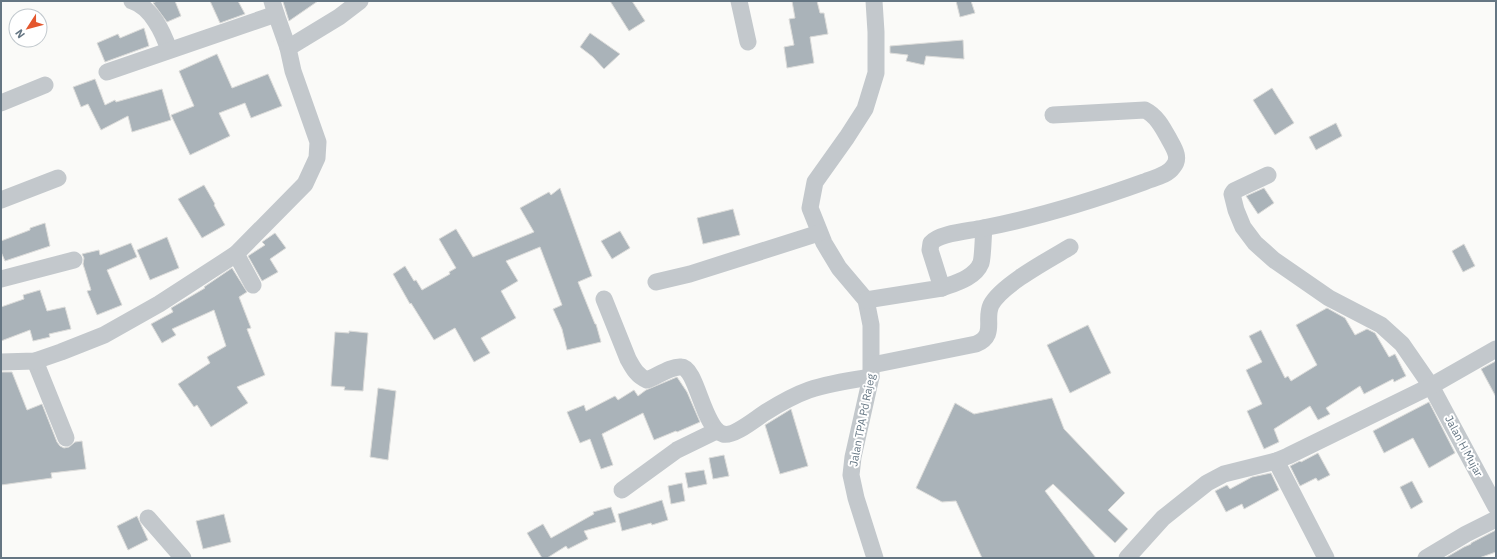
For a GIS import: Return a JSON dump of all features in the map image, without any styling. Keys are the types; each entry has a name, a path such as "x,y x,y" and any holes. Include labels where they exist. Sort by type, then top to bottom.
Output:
{"street":[{"path":"132,1 142,5 152,16 164,36 169,50"},
{"path":"288,48 339,17 360,1"},
{"path":"739,1 748,42"},
{"name":"Jalan TPA Pd Rajeg","path":"874,1 876,73 865,109 815,182 810,208 824,244 839,268 866,300 871,324 872,371 853,457 851,475 856,498 875,558"},
{"path":"1,362 34,360 104,335 159,304 236,254 305,184 317,158 318,142 274,8 169,50 107,72"},
{"path":"1,103 45,85"},
{"path":"942,288 930,250 931,243 939,237 984,228 1058,209 1132,186 1168,172 1174,167 1177,160 1176,152 1160,123 1150,112 1145,110 1054,115"},
{"name":"Jalan H Mujar","path":"1268,176 1234,190 1232,194 1236,210 1243,226 1255,243 1274,260 1329,298 1381,325 1402,344 1431,386 1496,507"},
{"path":"1,200 58,178"},
{"path":"866,300 942,288 970,276 981,262 984,228"},
{"path":"656,282 690,274 819,233"},
{"path":"604,299 628,358 640,377 647,380 667,371 681,367 686,368 691,375 709,419 716,431 724,435 734,433 778,405 808,390 872,371 976,344 982,341 987,336 989,329 989,313 991,304 998,296 1014,282 1070,247"},
{"path":"236,254 253,285"},
{"path":"1,279 74,260"},
{"path":"1127,558 1163,518 1207,483 1224,474 1276,461 1431,386 1496,349"},
{"path":"34,360 66,438"},
{"path":"622,490 677,450 716,431"},
{"path":"1276,461 1326,558"},
{"path":"148,518 183,558"},
{"path":"1426,558 1466,534 1496,519"}],"building":[{"path":"157,1 175,1 181,16 167,22 153,3"},
{"path":"210,1 238,1 245,14 220,23"},
{"path":"318,1 289,21 283,2"},
{"path":"610,1 632,1 645,21 629,31"},
{"path":"792,1 817,1 820,13 824,13 828,34 810,37 814,63 787,68 784,47 794,45 789,19 795,18"},
{"path":"956,1 971,1 975,13 960,17"},
{"path":"144,28 149,46 105,62 97,43 118,34 120,38"},
{"path":"590,33 620,54 604,69 593,57 580,47"},
{"path":"963,40 964,59 926,56 924,65 906,61 908,55 890,53 890,46"},
{"path":"217,54 232,88 268,74 282,106 251,118 245,103 219,113 230,136 190,155 171,115 194,106 179,71"},
{"path":"95,79 105,105 115,100 116,102 162,89 171,120 132,132 128,116 101,130 88,104 81,107 73,87"},
{"path":"1272,88 1294,123 1275,135 1253,100"},
{"path":"1336,123 1342,136 1316,150 1309,137"},
{"path":"204,185 225,225 202,238 178,199"},
{"path":"560,188 592,276 578,282 596,324 601,342 567,350 562,329 553,309 562,305 540,247 506,261 518,281 501,291 516,318 481,338 490,353 474,362 455,328 434,340 411,303 410,304 393,274 405,266 414,281 416,280 422,290 450,274 449,272 456,268 439,239 456,229 473,257 534,232 520,208 549,192 551,195"},
{"path":"1264,188 1274,203 1258,214 1246,196"},
{"path":"733,209 740,235 703,244 697,218"},
{"path":"45,223 50,246 5,261 1,252 1,241"},
{"path":"620,231 630,248 612,259 601,241"},
{"path":"275,233 286,248 270,259 278,272 262,281 248,256 265,245 262,242"},
{"path":"167,237 179,268 150,280 137,250"},
{"path":"131,243 137,257 107,270 122,305 97,315 87,291 91,290 83,264 84,258 82,254 99,250 100,255"},
{"path":"1464,244 1475,266 1463,272 1452,251"},
{"path":"232,268 247,292 239,297 251,328 247,329 265,375 237,387 248,403 211,427 197,405 194,407 178,384 210,363 207,357 226,346 214,310 172,329 176,335 162,343 151,324 173,312 171,308 205,288 204,287"},
{"path":"40,290 47,311 65,307 71,329 49,334 50,337 33,341 30,330 1,341 1,307 24,299 23,295"},
{"path":"1327,308 1345,318 1355,335 1367,329 1375,333 1389,357 1395,354 1406,376 1394,382 1393,379 1364,394 1360,386 1326,408 1330,414 1318,420 1310,406 1274,429 1279,442 1264,449 1247,411 1262,404 1246,370 1262,362 1249,336 1261,330 1285,378 1288,376 1291,381 1317,365 1296,325"},
{"path":"1088,325 1111,373 1070,393 1047,345"},
{"path":"349,331 368,333 363,391 344,390 345,387 331,386 335,332 349,333"},
{"path":"1496,361 1496,397 1481,369"},
{"path":"1,372 12,372 27,410 42,404 60,446 64,448 69,447 75,442 82,441 86,469 51,473 52,478 1,485"},
{"path":"677,377 687,392 700,422 654,440 643,413 602,434 613,465 601,469 590,439 580,443 567,412 584,405 586,411 615,396 618,400 634,390 638,396 646,390"},
{"path":"378,388 396,391 388,460 370,457"},
{"path":"1052,398 1064,429 1125,493 1108,510 1128,529 1115,543 1053,484 1045,491 1096,558 982,558 956,501 942,502 916,488 955,403 974,414"},
{"path":"1429,402 1455,453 1429,468 1413,438 1384,453 1373,431"},
{"path":"791,409 808,466 780,474 765,425"},
{"path":"1318,453 1330,475 1318,481 1316,478 1300,486 1290,466"},
{"path":"724,455 729,476 713,479 709,458"},
{"path":"704,470 707,484 688,488 685,473"},
{"path":"1271,473 1279,490 1244,509 1242,504 1226,512 1215,491 1227,485 1230,489 1252,477"},
{"path":"1412,481 1423,502 1411,509 1400,487"},
{"path":"682,483 685,501 671,504 668,486"},
{"path":"662,500 668,520 622,531 618,514"},
{"path":"611,507 616,522 584,531 588,539 568,549 566,546 547,558 542,558 527,533 543,524 551,538 594,514 593,512"},
{"path":"224,514 231,542 203,549 196,521"},
{"path":"137,516 148,540 128,550 117,526"},
{"path":"1496,530 1496,552 1479,558 1445,558 1471,543"}]}
